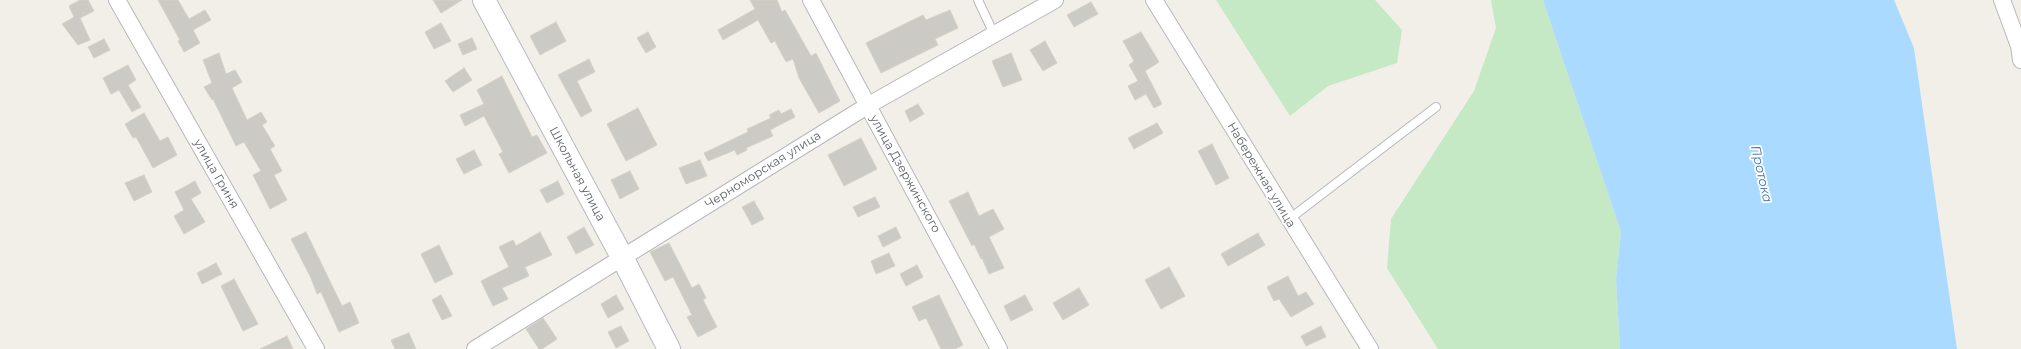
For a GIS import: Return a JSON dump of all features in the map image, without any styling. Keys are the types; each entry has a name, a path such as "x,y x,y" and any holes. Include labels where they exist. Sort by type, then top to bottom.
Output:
{"street":[{"name":"улица Гриня","path":"116,0 316,349"},
{"name":"Школьная улица","path":"484,0 622,257 669,349"},
{"name":"улица Дзержинского","path":"811,0 999,349"},
{"name":"Черноморская улица","path":"475,349 867,106 1055,0"},
{"name":"Набережная улица","path":"1154,0 1288,220 1370,349"},
{"path":"2002,0 2019,46 2021,60"}],"lane":[{"path":"978,0 994,34"},
{"path":"1288,220 1436,107"}],"green space":[{"path":"1216,0 1375,0 1402,30 1397,63 1328,86 1290,116"},
{"path":"1491,0 1543,0 1621,232 1616,279 1620,349 1438,349 1387,268 1391,219 1474,91 1496,28"}],"water":[{"name":"Протока","path":"1543,0 1894,0 1914,48 1957,349 1620,349 1616,279 1621,232"}],"building":[{"path":"80,0 88,0 94,11 80,18 90,40 78,45 62,24 74,17 69,6"},
{"path":"158,0 178,0 189,19 205,10 211,20 193,30 200,43 184,52 178,41 180,40"},
{"path":"433,0 462,0 441,13"},
{"path":"750,0 777,0 782,12 785,10 811,56 816,53 840,101 819,113 799,78 793,59 786,62 775,41 771,43 758,20 723,40 718,30 755,9"},
{"path":"1091,2 1098,14 1074,27 1067,15"},
{"path":"950,10 958,28 935,39 938,45 881,73 866,43 923,15 926,20"},
{"path":"556,22 566,41 540,55 530,36"},
{"path":"441,23 451,41 434,49 425,32"},
{"path":"648,32 656,47 646,53 637,38"},
{"path":"1141,32 1159,62 1145,71 1162,104 1154,108 1146,94 1135,100 1128,86 1138,81 1129,65 1134,61 1123,41"},
{"path":"472,38 477,49 463,55 458,44"},
{"path":"104,39 110,50 94,58 88,47"},
{"path":"1045,41 1057,63 1043,71 1030,50"},
{"path":"219,53 226,74 235,70 242,82 232,88 247,120 261,112 267,122 262,125 275,146 270,149 282,171 274,175 287,200 270,209 253,175 261,171 244,142 236,146 213,99 212,100 204,87 212,83 203,60"},
{"path":"1011,53 1022,80 1003,87 992,61"},
{"path":"589,59 595,72 577,81 592,111 581,117 558,75"},
{"path":"128,65 136,80 128,85 141,107 132,112 119,90 111,94 103,78"},
{"path":"464,68 472,80 453,92 445,81"},
{"path":"502,76 532,137 537,135 547,153 509,173 499,154 503,152 484,116 465,126 460,115 484,104 477,90"},
{"path":"918,104 924,114 910,122 905,111"},
{"path":"638,108 657,145 626,161 607,124"},
{"path":"791,109 795,117 770,130 773,136 746,148 747,150 737,155 735,150 708,161 704,153 748,132 747,129 771,118 769,115 779,110 781,114"},
{"path":"144,113 160,141 168,137 177,155 153,168 136,137 133,138 125,124"},
{"path":"1157,123 1163,133 1134,149 1128,138"},
{"path":"861,138 877,169 844,186 828,155"},
{"path":"1212,144 1229,178 1216,185 1198,151"},
{"path":"474,150 482,165 464,174 456,159"},
{"path":"700,160 707,176 686,184 679,168"},
{"path":"630,171 639,189 620,199 611,180"},
{"path":"144,175 152,192 134,201 125,183"},
{"path":"195,181 201,193 191,199 205,222 184,234 174,216 184,210 175,192"},
{"path":"558,181 564,194 547,203 540,190"},
{"path":"968,192 979,216 993,209 1004,229 989,237 1004,268 989,274 982,258 981,259 974,244 972,246 949,201"},
{"path":"875,197 880,207 858,217 853,207"},
{"path":"754,201 764,219 752,225 742,207"},
{"path":"584,227 594,245 576,254 567,237"},
{"path":"896,227 901,238 883,247 878,236"},
{"path":"306,232 342,306 350,302 359,323 339,332 321,292 317,294 311,278 291,239"},
{"path":"540,232 552,255 525,267 529,276 502,288 508,299 493,306 481,281 509,267 499,247 513,240 516,246"},
{"path":"1258,233 1265,245 1228,266 1221,254"},
{"path":"669,243 692,288 699,284 706,298 703,300 717,327 698,337 687,317 692,315 673,277 665,281 650,252"},
{"path":"439,245 453,274 435,283 421,254"},
{"path":"889,253 895,266 876,274 871,261"},
{"path":"216,263 222,274 202,284 197,273"},
{"path":"917,265 923,277 906,286 900,274"},
{"path":"1169,267 1185,296 1161,309 1145,280"},
{"path":"1288,276 1298,296 1306,292 1314,304 1291,317 1279,299 1274,301 1267,287"},
{"path":"234,279 258,324 243,331 221,286"},
{"path":"1079,288 1089,305 1063,320 1053,303"},
{"path":"441,295 452,316 442,320 432,300"},
{"path":"616,295 624,309 608,318 601,304"},
{"path":"939,295 963,345 955,349 941,349 926,318 919,321 912,307"},
{"path":"1025,295 1033,310 1011,321 1004,306"},
{"path":"543,318 557,339 542,349 539,349 526,329"},
{"path":"621,326 629,341 616,348 608,332"},
{"path":"1321,326 1326,337 1306,346 1301,336"},
{"path":"409,333 416,349 395,349 391,340"},
{"path":"287,336 293,349 260,349"}]}
